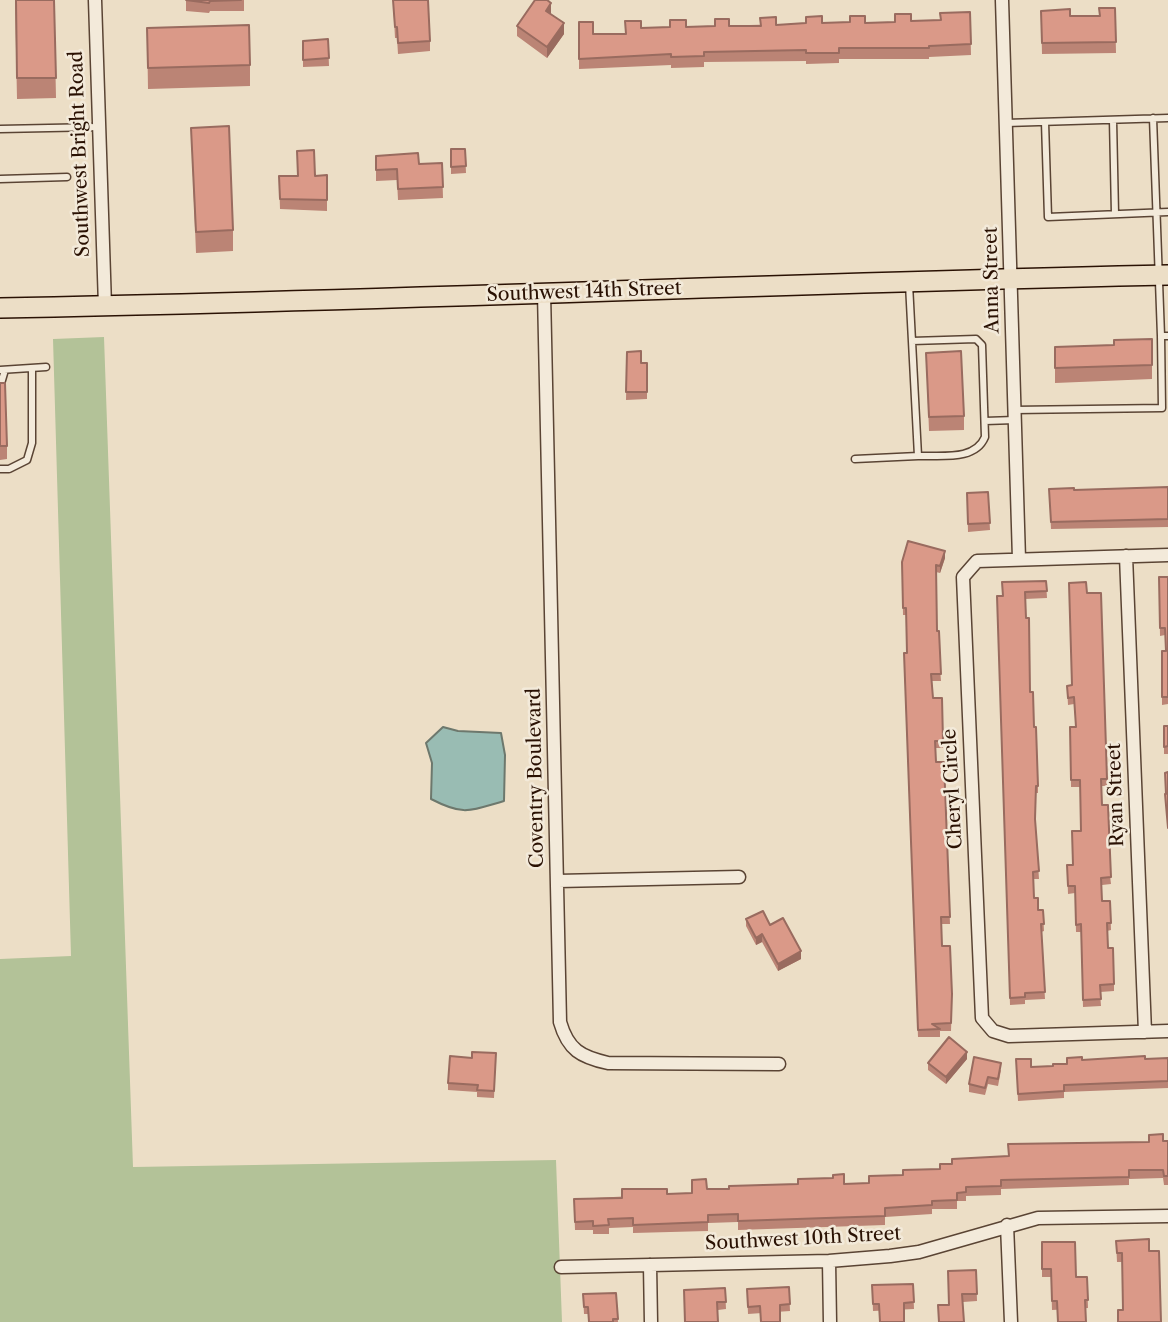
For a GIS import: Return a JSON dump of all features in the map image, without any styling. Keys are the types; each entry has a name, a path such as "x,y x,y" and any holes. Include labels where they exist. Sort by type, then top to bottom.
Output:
{"main road":[{"name":"Southwest 14th Street","path":"0,308 325,302 1163,275"}],"street":[{"name":"Southwest Bright Road","path":"95,0 105,306"},
{"name":"Anna Street","path":"1002,0 1019,559"},
{"name":"Coventry Boulevard","path":"544,293 560,1022 564,1038 586,1058 608,1063 779,1064"},
{"name":"Cheryl Circle","path":"1168,555 977,561 963,577 982,1017 993,1031 1009,1036 1168,1031"},
{"name":"Ryan Street","path":"1126,556 1145,1031"},
{"path":"558,881 739,877"},
{"name":"Southwest 10th Street","path":"561,1267 829,1261 919,1252 1038,1218 1168,1216"},
{"path":"1007,1225 1011,1322"},
{"path":"829,1261 830,1322"},
{"path":"649,1265 651,1322"}],"lane":[{"path":"985,421 1014,415 1165,408 1163,275 1156,213 1153,118"},
{"path":"1006,123 1168,118"},
{"path":"1113,120 1115,214"},
{"path":"1045,121 1048,217 1168,212"},
{"path":"0,129 98,127"},
{"path":"0,178 67,177"},
{"path":"909,282 918,456"},
{"path":"855,459 972,453 981,446 985,436 982,345 976,339 912,341"},
{"path":"0,469 9,469 27,460 32,443 32,368"},
{"path":"0,387 2,370 46,368"}],"green space":[{"path":"104,337 133,1167 556,1160 562,1322 0,1322 0,959 71,956 53,339"}],"water":[{"path":"443,727 458,731 501,733 505,755 504,801 459,810 431,799 432,763 426,743"}],"building":[{"path":"16,0 54,0 56,78 17,78"},
{"path":"186,0 241,0 209,3"},
{"path":"393,0 428,0 430,41 398,43"},
{"path":"535,0 547,0 551,3 546,11 564,23 547,47 517,26"},
{"path":"1099,8 1115,8 1116,42 1042,43 1041,11 1070,9 1070,16 1100,16"},
{"path":"970,12 971,44 929,48 839,48 839,53 806,53 806,50 704,52 704,56 671,57 671,54 579,59 579,22 593,22 593,34 626,34 625,21 641,21 641,28 670,27 670,20 686,20 686,27 715,26 715,19 729,19 729,26 761,26 760,18 776,17 776,25 806,23 806,17 822,16 822,23 850,22 850,16 865,16 865,23 895,22 895,14 911,14 911,21 941,20 940,13"},
{"path":"249,25 250,65 148,68 147,28"},
{"path":"328,39 329,58 303,60 303,41"},
{"path":"229,126 233,230 196,232 191,128"},
{"path":"451,149 465,149 466,166 451,167"},
{"path":"314,150 315,176 327,175 327,200 280,199 279,176 298,176 297,151"},
{"path":"418,153 419,164 442,163 443,187 398,189 397,169 376,170 376,156"},
{"path":"1152,339 1152,365 1055,368 1055,347 1114,345 1114,340"},
{"path":"641,351 641,363 647,363 647,392 626,392 627,352"},
{"path":"961,351 964,416 929,417 926,353"},
{"path":"0,383 5,383 7,446 0,446"},
{"path":"1168,487 1168,519 1051,522 1049,489"},
{"path":"988,492 990,523 968,524 967,493"},
{"path":"908,541 945,551 940,566 936,565 941,674 931,674 933,698 942,698 943,741 935,741 936,762 944,762 950,917 941,917 942,946 950,946 951,1023 932,1024 940,1029 918,1030 904,653 907,653 906,608 903,608 902,562"},
{"path":"1159,577 1168,577 1168,697 1162,697 1162,651 1166,651 1165,628 1160,628"},
{"path":"1046,581 1047,591 1025,592 1026,618 1029,618 1030,692 1033,692 1036,727 1038,786 1035,819 1039,871 1033,872 1034,898 1038,898 1038,910 1043,910 1044,924 1041,924 1045,992 1025,993 1025,997 1010,998 997,596 1003,596 1002,582"},
{"path":"1086,582 1087,593 1101,593 1107,779 1101,779 1102,805 1108,805 1111,877 1101,878 1102,901 1110,901 1108,948 1113,948 1114,984 1100,985 1101,999 1083,1000 1081,924 1076,925 1075,886 1068,886 1067,865 1073,865 1072,831 1081,831 1080,780 1071,780 1070,727 1076,727 1074,697 1068,698 1067,686 1072,685 1069,583"},
{"path":"1164,726 1168,726 1168,746 1164,747"},
{"path":"1168,772 1168,828 1165,773"},
{"path":"763,911 770,925 783,918 801,951 778,964 762,934 756,938 746,919"},
{"path":"949,1037 967,1052 946,1077 928,1063"},
{"path":"472,1052 496,1053 494,1091 477,1090 478,1085 448,1083 450,1056 472,1058"},
{"path":"1145,1056 1145,1059 1168,1058 1168,1081 1064,1085 1064,1091 1018,1094 1016,1059 1031,1059 1031,1067 1067,1064 1067,1058 1082,1057 1082,1060"},
{"path":"974,1057 1001,1063 998,1079 988,1077 985,1088 969,1084"},
{"path":"1163,1134 1163,1141 1168,1141 1168,1176 1164,1176 1163,1170 1129,1170 1129,1177 1001,1180 1001,1186 966,1187 966,1192 957,1193 957,1200 932,1201 932,1205 885,1208 885,1216 738,1221 738,1214 708,1215 708,1222 633,1225 633,1218 608,1219 609,1225 593,1226 593,1221 575,1222 574,1199 622,1198 622,1189 667,1189 667,1194 692,1193 692,1180 706,1179 707,1189 729,1189 729,1186 798,1184 798,1179 833,1178 833,1175 844,1174 844,1184 869,1183 869,1176 903,1175 903,1170 940,1169 940,1164 952,1164 952,1159 1009,1156 1008,1144 1149,1142 1149,1135"},
{"path":"1149,1239 1149,1251 1159,1251 1161,1322 1118,1322 1118,1310 1123,1310 1122,1253 1117,1253 1116,1241"},
{"path":"1042,1242 1075,1242 1076,1277 1087,1277 1086,1322 1058,1322 1057,1301 1052,1301 1051,1269 1042,1269"},
{"path":"976,1270 977,1294 962,1294 964,1322 939,1322 938,1305 949,1305 948,1271"},
{"path":"913,1284 914,1302 904,1303 904,1322 880,1322 879,1304 873,1304 872,1285"},
{"path":"789,1287 790,1304 780,1305 780,1322 761,1322 760,1306 748,1307 747,1289"},
{"path":"725,1288 726,1302 717,1302 718,1322 685,1322 684,1290"},
{"path":"616,1293 618,1319 613,1319 613,1322 589,1322 588,1307 584,1307 583,1294"}]}
